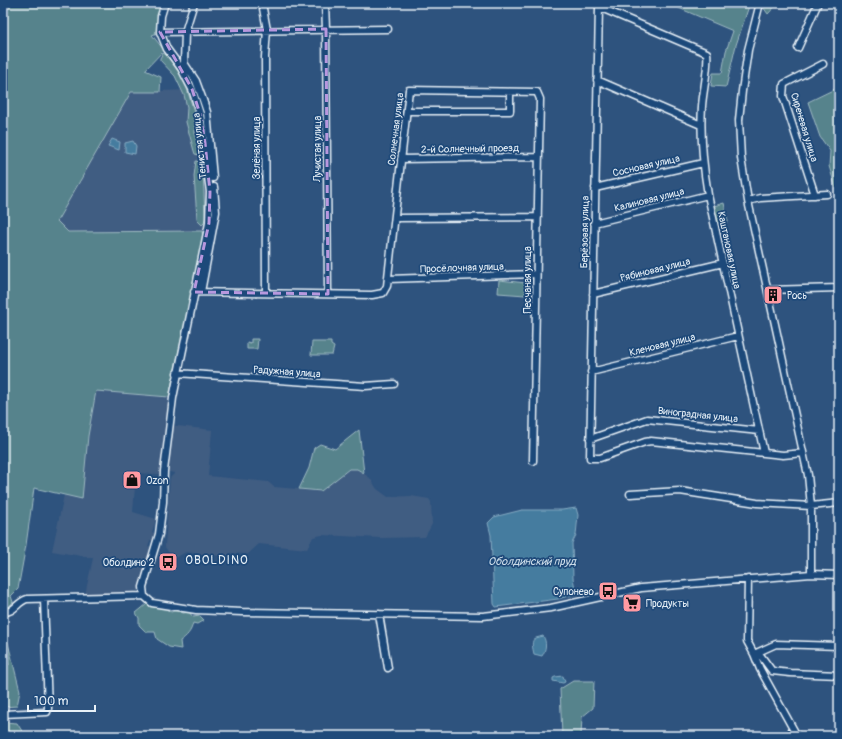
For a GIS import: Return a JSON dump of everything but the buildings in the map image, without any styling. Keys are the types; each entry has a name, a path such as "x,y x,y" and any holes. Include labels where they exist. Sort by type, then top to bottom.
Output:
{"street":[{"path":"165,3 161,16 160,32 167,49 181,68 192,89 200,114 205,143 210,192 209,223 178,373 164,471 163,502 159,534 143,587 144,596 152,603 196,610 483,616 551,608 641,588 811,574 839,575"},
{"name":"Тенистая улица","path":"194,3 185,32 184,63 196,81 207,112 216,212 202,292"},
{"name":"Зелёная улица","path":"262,3 267,30 265,57 266,293"},
{"name":"Лучистая улица","path":"324,3 326,29 328,294"},
{"path":"760,3 744,69 740,105 740,146 748,201 808,475 811,506 811,574"},
{"path":"798,48 818,3"},
{"name":"Каштановая улица","path":"598,7 707,54 701,125 703,163 708,195 764,453"},
{"name":"Берёзовая улица","path":"598,7 590,458 600,458 651,441 764,453"},
{"path":"160,32 388,29"},
{"name":"Сиреневая улица","path":"815,195 783,96 784,84 823,64"},
{"path":"597,80 701,125"},
{"name":"Солнечная улица","path":"328,294 372,295 383,293 387,286 409,90 537,92 540,99"},
{"path":"407,111 510,111 510,92"},
{"name":"Песчаная улица","path":"533,461 540,99"},
{"name":"2-й Солнечный проезд","path":"402,159 539,157"},
{"name":"Сосновая улица","path":"595,188 703,163"},
{"path":"748,201 760,198 827,194"},
{"name":"Калиновая улица","path":"594,223 708,195"},
{"path":"395,218 538,217"},
{"name":"Рябиновая улица","path":"593,294 723,263"},
{"name":"Просёлочная улица","path":"388,279 536,274"},
{"path":"768,290 839,288"},
{"path":"194,292 328,294"},
{"name":"Кленовая улица","path":"591,372 738,336"},
{"name":"Радужная улица","path":"178,373 365,386 394,384"},
{"name":"Виноградная улица","path":"590,438 647,419 759,431"},
{"path":"764,453 785,455 803,453"},
{"path":"630,494 680,491 757,503 811,506 839,504"},
{"path":"748,579 746,641 797,736"},
{"path":"3,612 10,612 23,600 144,596"},
{"path":"3,714 47,712 44,599"},
{"path":"379,614 388,668"},
{"path":"754,654 776,644 839,646"},
{"path":"754,654 761,656 772,671 790,674 839,675"}],"highlighted area":[{"path":"326,29 328,294 194,292 209,223 210,192 205,143 200,114 192,89 160,32"}],"shaded area":[{"path":"190,90 199,115 208,192 207,223 202,231 67,232 57,221 128,92"},
{"path":"96,391 169,397 160,474 136,473 133,512 156,519 152,532 156,534 154,541 150,540 148,546 151,547 141,589 133,594 85,595 93,558 52,551 64,495 82,499 88,436"},
{"path":"169,425 212,430 208,476 268,482 274,487 321,491 349,469 357,469 370,478 377,489 388,497 411,496 429,499 431,502 432,524 425,537 381,538 322,535 313,537 307,549 259,544 248,554 230,553 229,557 186,552 173,559 165,547 170,478 175,473 164,471"}],"green space":[{"path":"3,3 165,3 160,32 152,35 164,50 145,70 161,77 160,92 131,92 57,221 68,232 202,231 203,239 169,397 96,391 88,436 82,499 34,488 18,589 11,596 13,602 6,610 3,610"},
{"path":"667,3 778,3 768,14 763,7 749,6 736,45 726,87 711,86 713,73 722,73 726,51 733,31"},
{"path":"163,53 168,56 187,89 195,115 195,133 199,155 195,154 186,122 187,107 184,95 175,76 160,60"},
{"path":"839,87 839,199 829,166 830,151 820,137 808,102"},
{"path":"196,161 201,162 203,171 205,218 202,225 197,218 194,176"},
{"path":"724,203 728,222 718,224 714,206"},
{"path":"499,280 526,283 525,295 498,293"},
{"path":"251,339 258,339 257,349 247,349 247,342 251,343"},
{"path":"312,342 331,342 331,345 334,347 332,355 311,355"},
{"path":"359,430 364,473 357,469 349,469 321,491 299,489 309,468 314,448 320,444 335,449"},
{"path":"147,604 156,607 161,606 171,612 178,610 183,613 189,612 193,617 200,616 204,620 197,624 193,623 188,634 180,641 181,649 169,647 157,639 155,632 146,632 139,625 139,618 136,613"},
{"path":"8,643 20,691 17,706 3,707 3,657 9,665"},
{"path":"573,681 594,681 593,708 582,717 581,736 562,736 560,689"},
{"path":"3,722 17,723 25,736 3,736"}],"water":[{"path":"112,139 120,142 119,150 108,146"},
{"path":"133,141 136,146 135,154 125,152 125,143"},
{"name":"Оболдинский пруд","path":"576,508 578,515 576,535 572,543 573,578 576,594 558,599 496,607 494,604 491,535 488,523 494,517 522,510 562,510"},
{"path":"543,636 545,649 542,656 534,654 532,645 534,639"},
{"path":"563,676 565,682 563,683 553,681 553,678 555,677"}],"place":[{"name":"Рось","path":"773,295"},
{"name":"Ozon","path":"132,480"},
{"name":"Оболдино 2","path":"168,562"},
{"name":"Супонево","path":"608,591"},
{"name":"Продукты","path":"632,603"}],"district":[{"name":"OBOLDINO","path":"217,560"}]}
